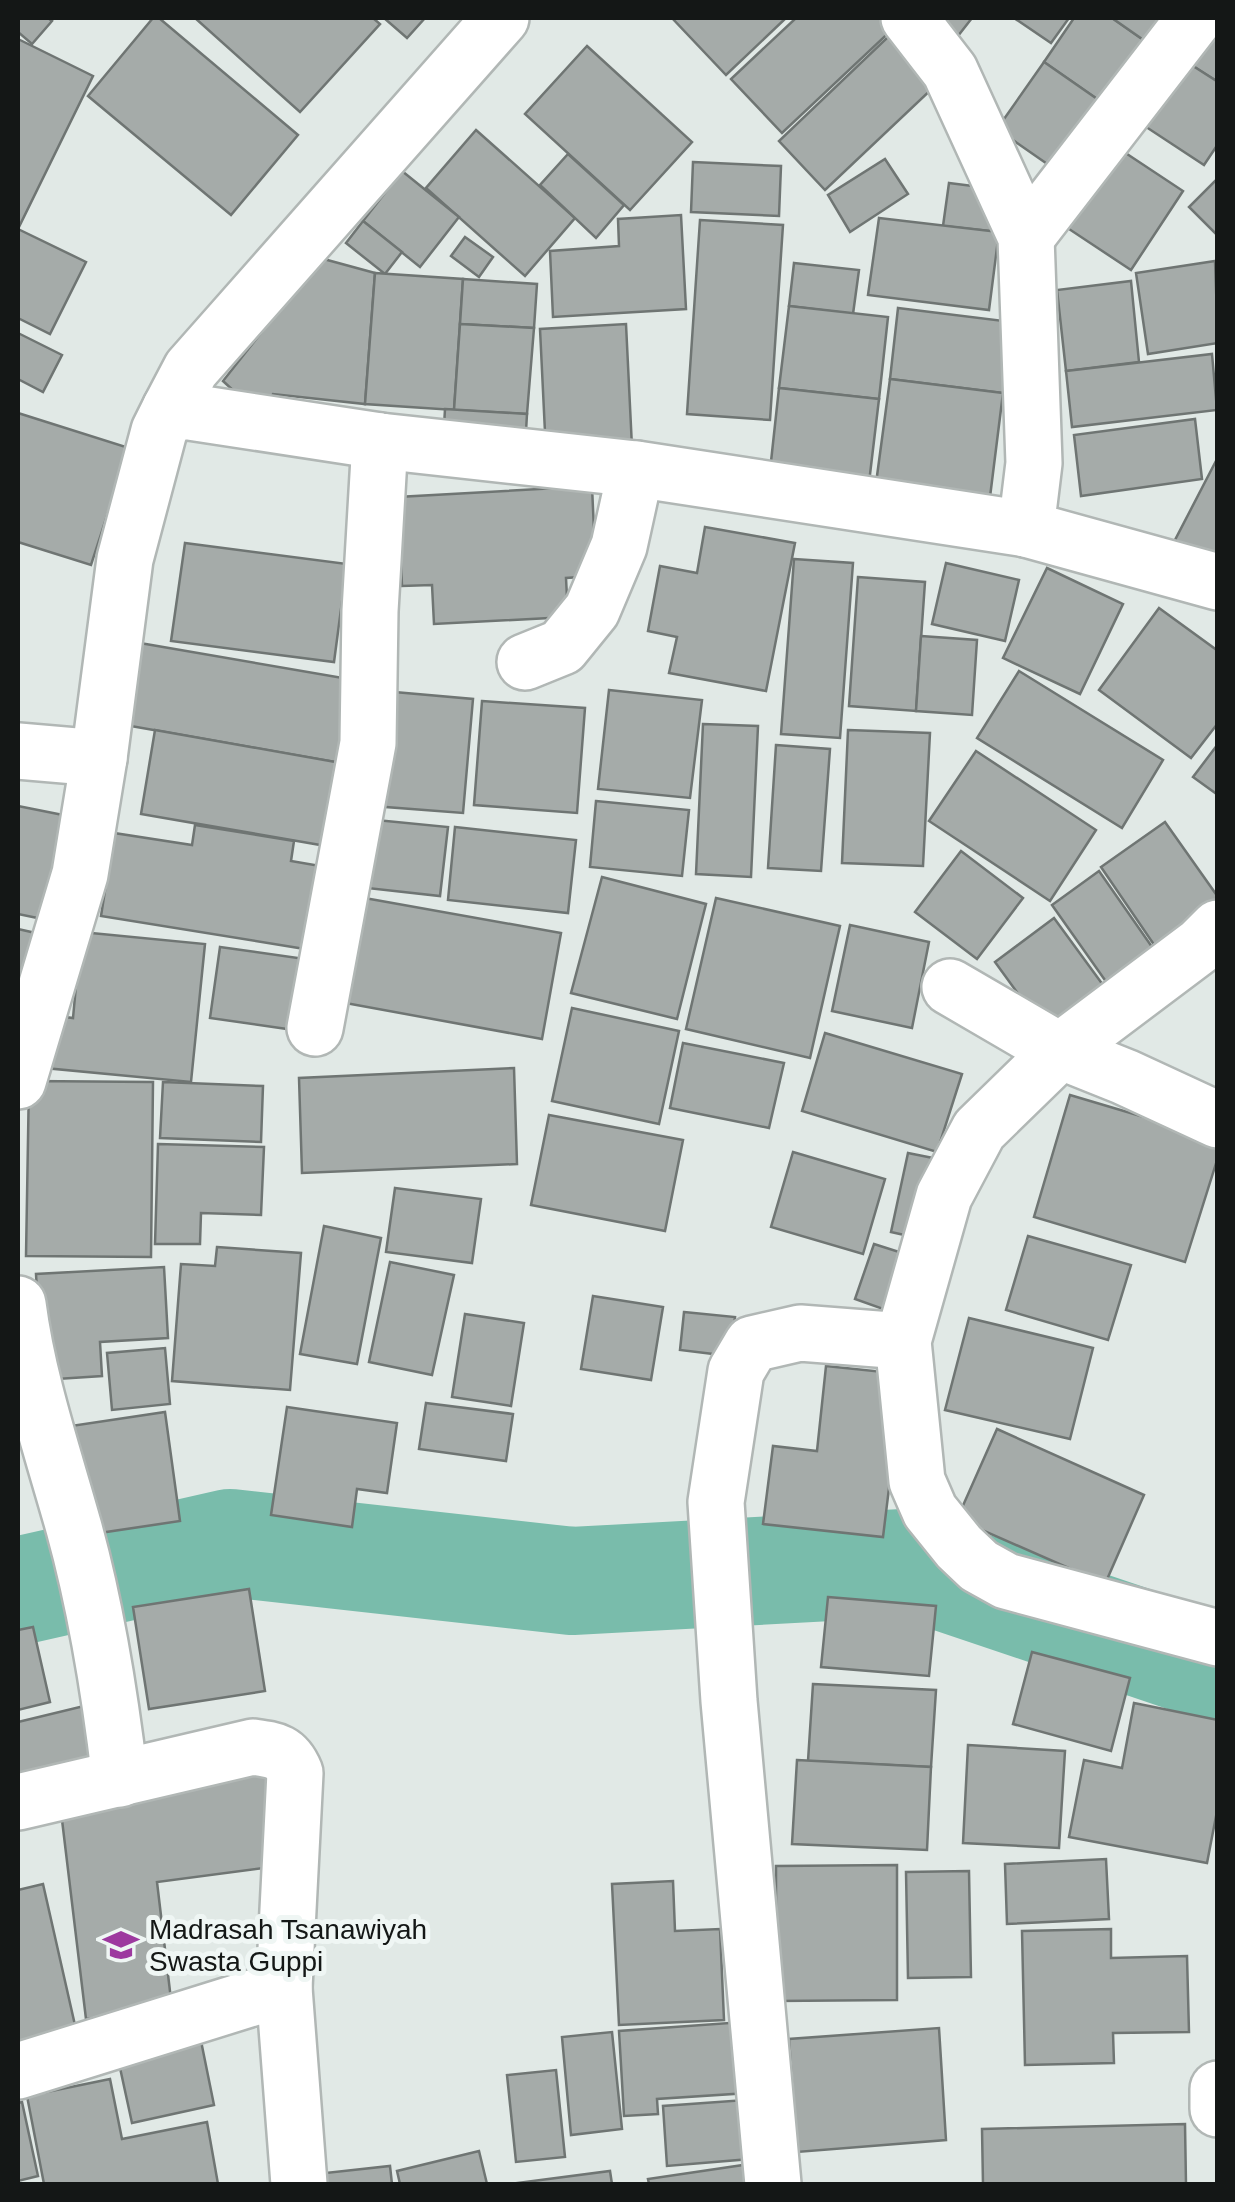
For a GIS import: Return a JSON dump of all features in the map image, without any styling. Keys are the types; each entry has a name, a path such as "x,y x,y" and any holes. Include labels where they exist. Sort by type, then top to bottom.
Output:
{"street":[{"path":"18,1081 80,874 125,559 159,430 191,369 500,18"},
{"path":"909,18 950,70 1026,237 1034,462 1026,530"},
{"path":"1026,237 1195,18"},
{"path":"170,410 380,441 636,470 1026,530 1218,582"},
{"path":"315,1028 368,744 370,612 380,441"},
{"path":"524,662 562,647 592,610 619,546 636,470"},
{"path":"18,752 99,758"},
{"path":"1218,928 1202,945 1060,1052 978,1130 944,1196 903,1341 917,1481 930,1511 959,1548 979,1566 1006,1580 1218,1638"},
{"path":"950,988 1060,1052 1218,1120"},
{"path":"18,1304 21,1360 74,1528 104,1653 120,1779"},
{"path":"773,2184 722,1623 716,1502 736,1371 752,1344 800,1333 903,1341"},
{"path":"18,1802 254,1747 278,1750 288,1757 295,1773 284,1988 300,2184"},
{"path":"18,2072 284,1988"},
{"path":"1218,2089 1218,2109"}],"building":[{"path":"18,18 52,21 32,44 18,32"},
{"path":"153,18 159,18 298,135 231,215 88,96"},
{"path":"195,18 373,18 380,24 300,112"},
{"path":"384,18 425,18 407,38"},
{"path":"672,18 786,18 726,75"},
{"path":"796,18 890,18 897,25 782,133 731,79"},
{"path":"922,18 972,18 954,41"},
{"path":"1014,18 1069,18 1051,43"},
{"path":"1074,18 1112,18 1155,48 1113,110 1044,62"},
{"path":"1112,18 1176,18 1155,48"},
{"path":"1218,22 1218,82 1185,61"},
{"path":"889,36 936,85 825,190 779,141"},
{"path":"18,39 93,76 18,229"},
{"path":"587,46 692,142 630,210 525,114"},
{"path":"1179,57 1218,82 1218,144 1204,165 1137,121"},
{"path":"1044,62 1113,110 1066,177 997,129"},
{"path":"476,130 575,218 525,276 426,188"},
{"path":"1118,148 1183,191 1131,270 1066,227"},
{"path":"568,154 624,205 596,238 540,185"},
{"path":"885,159 908,194 850,232 828,195"},
{"path":"693,162 781,166 779,216 691,212"},
{"path":"402,171 459,217 420,267 363,221"},
{"path":"1218,178 1218,236 1189,207"},
{"path":"949,183 1005,190 999,232 943,226"},
{"path":"681,215 686,309 553,317 550,251 619,246 618,219"},
{"path":"879,218 999,232 989,310 868,295"},
{"path":"700,220 783,225 770,420 687,414"},
{"path":"363,221 402,252 385,274 346,243"},
{"path":"18,229 86,262 50,334 18,318"},
{"path":"465,237 493,257 479,277 451,256"},
{"path":"320,258 375,273 365,404 273,394 260,415 223,381"},
{"path":"1215,261 1218,343 1148,354 1136,273"},
{"path":"794,263 859,270 853,314 789,306"},
{"path":"375,273 463,279 454,410 365,404"},
{"path":"463,279 537,284 534,328 460,324"},
{"path":"1131,281 1139,362 1066,371 1057,290"},
{"path":"789,306 888,317 879,399 779,388"},
{"path":"898,308 1012,322 1003,393 890,379"},
{"path":"460,324 534,328 527,414 454,410"},
{"path":"626,324 632,447 546,453 540,329"},
{"path":"18,333 62,355 43,392 18,379"},
{"path":"1212,354 1217,410 1072,427 1066,371"},
{"path":"890,379 1003,393 989,505 875,491"},
{"path":"779,388 879,399 868,491 769,480"},
{"path":"445,409 527,414 525,449 443,443"},
{"path":"18,413 129,448 91,565 18,542"},
{"path":"1195,419 1202,479 1081,496 1074,435"},
{"path":"1218,457 1218,561 1175,540"},
{"path":"592,486 596,576 566,578 568,617 434,624 432,585 402,586 398,497"},
{"path":"705,527 795,543 766,691 669,673 677,637 648,631 660,566 697,573"},
{"path":"185,543 347,564 334,662 171,641"},
{"path":"794,559 853,563 840,738 781,734"},
{"path":"946,563 1019,580 1005,641 932,624"},
{"path":"1047,568 1123,604 1080,694 1003,658"},
{"path":"858,577 925,582 916,711 849,706"},
{"path":"1159,608 1218,651 1218,723 1191,758 1099,690"},
{"path":"921,636 977,640 972,715 916,711"},
{"path":"140,643 366,682 352,765 125,725"},
{"path":"1019,671 1163,760 1122,828 977,738"},
{"path":"609,690 702,700 690,798 598,789"},
{"path":"383,691 473,699 463,813 373,806"},
{"path":"482,701 585,708 577,813 474,805"},
{"path":"703,724 758,726 751,877 696,874"},
{"path":"155,730 341,763 326,846 141,814"},
{"path":"848,730 930,733 923,866 842,863"},
{"path":"1218,744 1218,795 1193,777"},
{"path":"776,745 830,749 821,871 768,868"},
{"path":"976,751 1096,830 1050,901 929,821"},
{"path":"596,801 689,810 682,876 590,867"},
{"path":"18,806 68,816 47,920 18,914"},
{"path":"366,819 448,827 440,896 358,887"},
{"path":"1165,822 1218,897 1218,911 1159,952 1101,867"},
{"path":"195,825 294,841 291,861 326,867 311,950 101,916 114,833 192,845"},
{"path":"455,827 576,840 568,913 448,900"},
{"path":"961,851 1023,898 977,959 915,912"},
{"path":"1099,871 1166,967 1119,1000 1052,905"},
{"path":"602,877 706,904 677,1019 571,993"},
{"path":"359,897 561,933 542,1039 340,1002"},
{"path":"716,898 840,926 810,1058 686,1029"},
{"path":"1054,918 1114,1000 1054,1043 995,962"},
{"path":"850,925 929,942 912,1028 832,1011"},
{"path":"18,929 40,934 18,1021"},
{"path":"81,932 205,944 191,1082 45,1068 50,1015 73,1018"},
{"path":"220,947 312,960 301,1031 210,1018"},
{"path":"572,1008 679,1031 659,1124 552,1101"},
{"path":"825,1033 962,1074 937,1152 802,1111"},
{"path":"683,1043 784,1063 769,1128 670,1108"},
{"path":"514,1068 517,1164 302,1173 299,1078"},
{"path":"29,1081 153,1082 151,1257 26,1256"},
{"path":"163,1082 263,1086 261,1142 160,1138"},
{"path":"1070,1095 1218,1139 1218,1157 1185,1262 1034,1217"},
{"path":"549,1115 683,1140 665,1231 531,1205"},
{"path":"158,1144 264,1147 261,1215 201,1213 200,1244 155,1244"},
{"path":"793,1152 885,1179 863,1254 771,1227"},
{"path":"908,1153 938,1159 922,1239 891,1232"},
{"path":"395,1188 481,1199 472,1263 386,1252"},
{"path":"324,1226 381,1238 357,1364 300,1354"},
{"path":"1028,1236 1131,1265 1108,1340 1006,1310"},
{"path":"874,1244 915,1257 897,1314 855,1299"},
{"path":"217,1247 301,1253 290,1390 172,1381 181,1264 215,1266"},
{"path":"390,1262 454,1275 432,1375 369,1362"},
{"path":"164,1267 168,1338 100,1342 102,1376 42,1380 36,1274"},
{"path":"593,1296 663,1307 651,1380 581,1369"},
{"path":"684,1312 735,1317 730,1356 680,1350"},
{"path":"465,1314 524,1323 511,1406 452,1397"},
{"path":"969,1318 1093,1348 1070,1439 945,1410"},
{"path":"165,1348 170,1404 112,1410 107,1353"},
{"path":"826,1366 903,1374 883,1537 763,1524 773,1446 817,1451"},
{"path":"426,1403 513,1414 506,1461 419,1449"},
{"path":"287,1407 397,1423 387,1493 357,1489 352,1527 271,1515"},
{"path":"165,1412 180,1521 86,1535 71,1426"},
{"path":"997,1429 1144,1495 1105,1584 957,1519"},
{"path":"249,1589 265,1691 149,1709 133,1607"},
{"path":"828,1597 936,1606 929,1676 821,1667"},
{"path":"33,1627 50,1702 18,1710 18,1630"},
{"path":"1032,1652 1130,1678 1111,1751 1013,1724"},
{"path":"813,1684 936,1690 931,1767 808,1761"},
{"path":"1134,1703 1218,1720 1218,1806 1207,1863 1069,1837 1084,1760 1122,1768"},
{"path":"84,1706 100,1776 18,1796 18,1722"},
{"path":"968,1745 1065,1751 1059,1848 963,1843"},
{"path":"797,1760 931,1767 927,1850 792,1844"},
{"name":"Madrasah Tsanawiyah Swasta Guppi","path":"275,1767 287,1865 157,1882 172,2008 86,2019 59,1795"},
{"path":"1106,1859 1109,1919 1007,1924 1005,1864"},
{"path":"897,1865 897,2000 776,2001 776,1866"},
{"path":"969,1871 971,1977 908,1978 906,1872"},
{"path":"673,1881 675,1931 720,1929 724,2020 619,2025 612,1884"},
{"path":"43,1884 77,2034 18,2048 18,1890"},
{"path":"1111,1929 1111,1958 1187,1956 1189,2032 1113,2033 1114,2063 1025,2065 1022,1931"},
{"path":"743,2022 748,2093 657,2099 658,2114 624,2116 619,2031"},
{"path":"939,2028 946,2140 797,2152 789,2039"},
{"path":"612,2032 622,2129 571,2135 562,2037"},
{"path":"200,2036 214,2105 132,2123 117,2054"},
{"path":"556,2070 565,2157 516,2162 507,2075"},
{"path":"110,2079 122,2139 207,2122 218,2184 44,2184 27,2096"},
{"path":"745,2100 750,2159 667,2166 663,2106"},
{"path":"22,2102 38,2176 18,2181 18,2103"},
{"path":"1185,2124 1186,2184 983,2184 982,2129"},
{"path":"479,2151 487,2184 400,2184 397,2171"},
{"path":"750,2164 753,2184 649,2184 648,2179"},
{"path":"390,2166 392,2184 317,2184 316,2174"},
{"path":"610,2171 612,2184 510,2184"}],"waterway":[{"path":"18,1591 230,1543 572,1581 904,1563 1218,1669"}],"place":[{"name":"Madrasah Tsanawiyah Swasta Guppi","path":"121,1945"}]}
